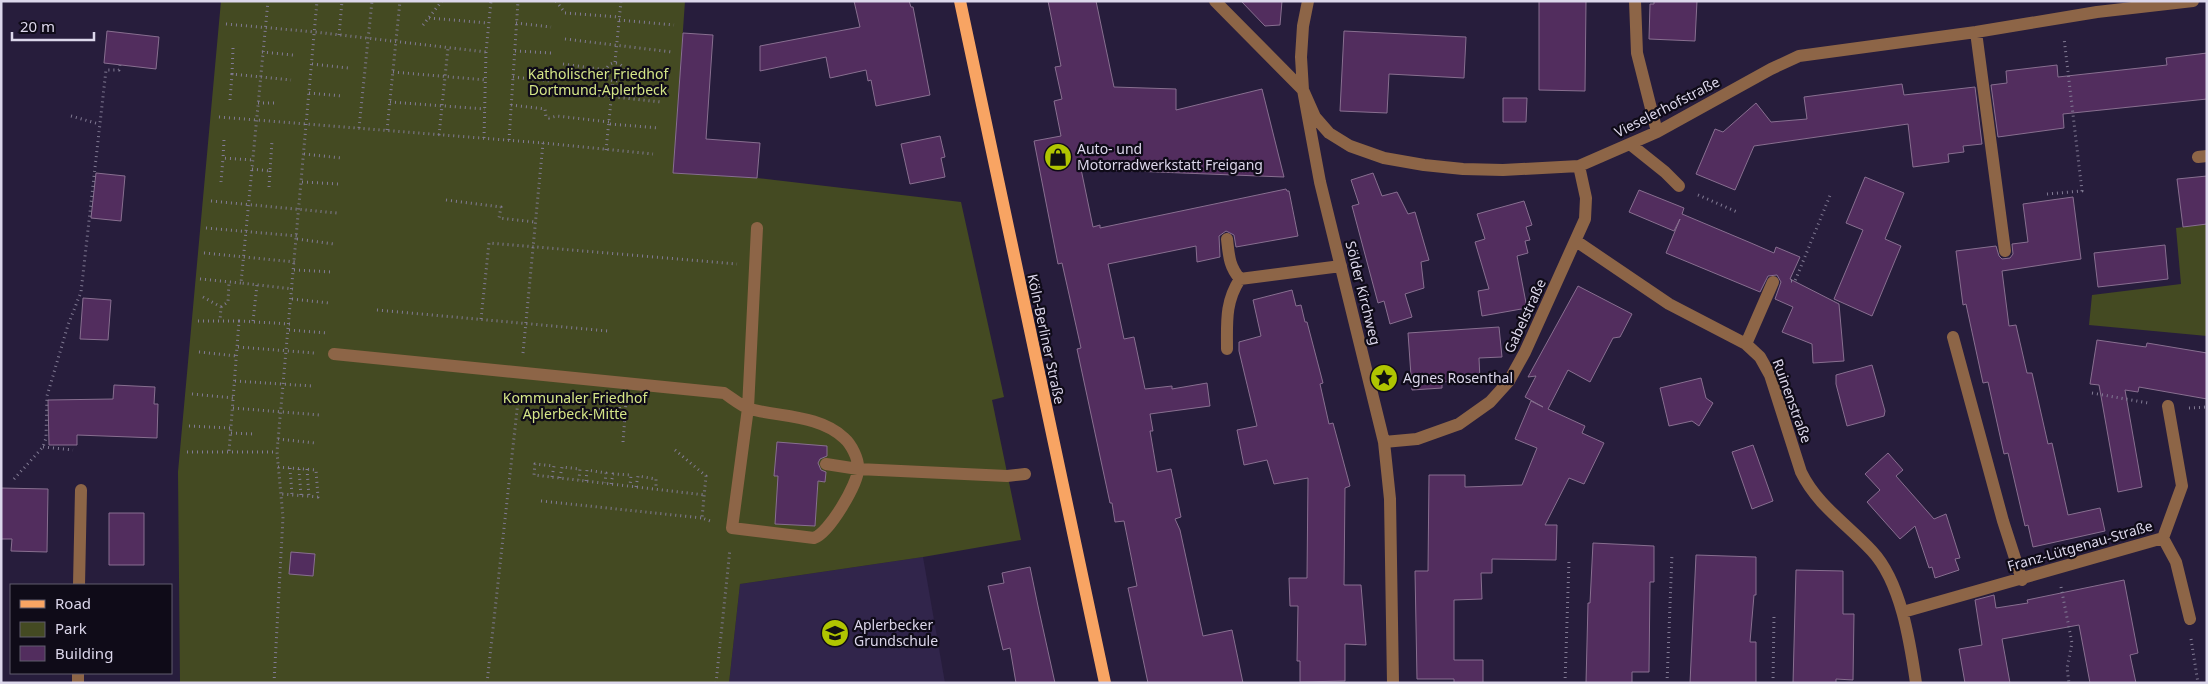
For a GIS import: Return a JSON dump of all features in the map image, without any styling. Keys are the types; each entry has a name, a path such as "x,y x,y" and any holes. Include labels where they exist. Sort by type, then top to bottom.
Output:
{"main road":[{"name":"Köln-Berliner Straße","path":"960,1 1105,683"}],"street":[{"name":"Vieselerhofstraße","path":"1215,1 1303,90 1315,117 1329,133 1350,146 1384,158 1462,169 1503,170 1579,166 1657,132 1771,69 1799,56 2062,20 2096,7 2193,1"},
{"name":"Sölder Kirchweg","path":"1308,1 1303,26 1301,57 1303,90 1320,182 1384,442 1390,499 1393,683"},
{"path":"1635,1 1637,53 1657,132"},
{"path":"1976,32 2005,251"},
{"path":"1630,144 1666,172 1679,186"},
{"path":"1576,241 1585,219 1586,198 1579,166"},
{"path":"334,354 724,393 748,408 802,418 835,431 844,438 850,445 858,469 840,510 832,524 820,536 809,537 732,528 748,408 757,228"},
{"path":"1227,239 1229,262 1240,279"},
{"name":"Ruinenstraße","path":"1576,241 1669,304 1746,344 1760,357 1770,374 1801,472 1808,487 1822,504 1873,552 1886,573 1903,612 1916,683"},
{"name":"Gabelstraße","path":"1384,442 1417,439 1452,427 1490,402 1509,381 1525,352 1576,241"},
{"path":"1227,349 1227,317 1231,293 1240,279 1341,266"},
{"path":"1746,344 1773,282"},
{"path":"1954,337 2003,521 2022,580"},
{"name":"Franz-Lütgenau-Straße","path":"1903,612 2022,580 2163,538 2182,486 2168,406"},
{"path":"826,464 858,469 1007,476 1025,474"},
{"path":"80,584 81,490"},
{"path":"2163,538 2176,562 2190,619"}],"path":[{"path":"241,283 268,1"},
{"path":"274,683 283,517 277,452 290,324 317,1"},
{"path":"338,35 342,1"},
{"path":"360,128 372,1"},
{"path":"387,130 400,1"},
{"path":"423,25 442,1"},
{"path":"484,138 486,52 491,1"},
{"path":"509,140 518,1"},
{"path":"556,1 565,13 674,25"},
{"path":"615,62 621,1"},
{"path":"429,18 488,23"},
{"path":"2047,194 2082,191 2062,20"},
{"path":"516,23 551,27"},
{"path":"226,24 315,32 486,52"},
{"path":"565,39 672,52"},
{"path":"230,100 233,48"},
{"path":"440,134 448,48"},
{"path":"515,51 552,53"},
{"path":"262,52 293,55"},
{"path":"613,81 607,77 606,70 610,64 615,62"},
{"path":"613,81 621,78 624,72 621,65 615,62"},
{"path":"312,64 348,68"},
{"path":"563,64 606,70"},
{"path":"14,479 43,447 46,438 46,396 68,325 81,292 106,70 119,70 120,65"},
{"path":"393,72 486,80"},
{"path":"624,72 670,78"},
{"path":"232,74 291,80"},
{"path":"513,77 550,81"},
{"path":"606,150 613,81"},
{"path":"560,91 661,102"},
{"path":"309,93 342,96"},
{"path":"390,102 485,109"},
{"path":"258,103 274,103"},
{"path":"511,105 545,109 546,117 548,118 558,116 658,128"},
{"path":"70,116 99,124"},
{"path":"219,118 543,142 653,154"},
{"path":"221,182 224,140"},
{"path":"269,187 272,141"},
{"path":"487,683 521,373 543,142"},
{"path":"304,154 342,158"},
{"path":"223,158 252,160"},
{"path":"252,169 270,171"},
{"path":"302,182 339,184"},
{"path":"1679,186 1737,212"},
{"path":"1773,282 1795,281 1831,193"},
{"path":"446,200 501,207 500,218 536,222"},
{"path":"211,201 337,213"},
{"path":"206,228 246,231 334,244"},
{"path":"481,319 489,243 755,266"},
{"path":"204,253 295,262"},
{"path":"294,270 332,272"},
{"path":"200,279 293,289"},
{"path":"220,307 228,302 229,282"},
{"path":"253,322 257,285"},
{"path":"203,296 220,307"},
{"path":"292,299 329,303"},
{"path":"220,307 220,321"},
{"path":"377,310 608,332"},
{"path":"198,321 290,324"},
{"path":"229,452 239,321"},
{"path":"289,330 327,333"},
{"path":"238,347 334,354"},
{"path":"198,352 237,356"},
{"path":"235,381 312,386"},
{"path":"623,442 628,384"},
{"path":"192,394 234,398"},
{"path":"233,408 320,415"},
{"path":"594,409 620,412"},
{"path":"189,426 232,428"},
{"path":"231,433 254,434"},
{"path":"278,439 315,443"},
{"path":"43,447 73,450"},
{"path":"675,450 706,476 702,518"},
{"path":"186,452 277,452"},
{"path":"552,477 554,466 535,464 534,474 552,477 560,478 705,495"},
{"path":"278,467 316,470 318,498 281,494"},
{"path":"560,478 562,467 580,469 579,480"},
{"path":"290,468 292,495"},
{"path":"299,468 301,496"},
{"path":"308,469 309,497"},
{"path":"586,481 587,470 606,472 605,483"},
{"path":"611,484 613,474 631,475 630,486"},
{"path":"636,487 638,476 656,479 656,489"},
{"path":"541,502 702,518 732,528 716,683"},
{"path":"1667,683 1672,554"},
{"path":"1565,683 1569,560"},
{"path":"2057,569 2072,644 2066,668 2069,683"},
{"path":"1773,683 1774,615"},
{"path":"2190,619 2192,650 2198,683"}],"shaded area":[{"name":"Aplerbecker Grundschule","path":"923,557 945,683 729,683 740,584"}],"green space":[{"name":"Kommunaler Friedhof Aplerbeck-Mitte","path":"221,1 685,1 673,173 757,178 961,202 1004,397 992,400 1021,540 923,557 740,584 729,683 180,683 178,472"},
{"path":"2207,224 2207,336 2089,325 2092,295 2181,284 2176,228"}],"building":[{"path":"854,1 909,1 911,7 913,7 930,95 876,106 871,80 868,81 866,70 830,78 826,57 760,71 760,46 860,27"},
{"path":"1048,1 1096,1 1114,87 1176,89 1176,110 1262,89 1284,177 1081,169 1093,227 1100,225 1100,228 1286,189 1289,191 1298,236 1236,247 1234,235 1226,231 1219,236 1220,257 1197,262 1196,246 1108,264 1124,339 1134,337 1145,389 1172,386 1172,389 1207,383 1210,406 1150,414 1153,431 1150,431 1157,472 1171,469 1181,517 1175,519 1180,530 1203,636 1232,630 1243,683 1148,683 1128,588 1137,586 1124,521 1115,522 1112,503 1110,503 1077,349 1081,348 1062,263 1058,264 1034,141 1061,136 1054,101 1062,99 1055,67 1061,66"},
{"path":"1241,1 1282,1 1280,25 1265,26"},
{"path":"1539,1 1586,1 1585,91 1539,90"},
{"path":"1654,1 1697,1 1695,41 1649,39 1650,4 1654,4"},
{"path":"107,31 159,37 156,69 104,63"},
{"path":"1344,31 1466,37 1464,78 1389,74 1387,113 1340,111"},
{"path":"683,33 713,35 706,139 760,143 757,178 673,173"},
{"path":"2207,53 2207,99 2063,114 2064,128 1998,137 1991,85 2007,83 2006,71 2057,65 2058,77 2167,65 2166,58"},
{"path":"1902,84 1904,95 1975,87 1982,144 1963,146 1964,152 1948,154 1949,162 1913,167 1908,124 1754,146 1735,190 1696,174 1715,129 1723,132 1756,103 1771,122 1807,119 1804,97"},
{"path":"1503,98 1527,98 1526,122 1503,122"},
{"path":"940,136 945,157 941,158 945,177 910,184 901,144"},
{"path":"96,173 125,176 121,221 91,218"},
{"path":"1373,173 1382,196 1397,192 1408,214 1415,212 1429,260 1421,262 1424,288 1405,294 1412,317 1390,324 1384,301 1378,303 1352,206 1359,204 1351,180"},
{"path":"2207,176 2207,224 2183,227 2177,179"},
{"path":"1865,177 1904,193 1885,239 1901,246 1872,316 1834,299 1863,230 1846,223"},
{"path":"1639,190 1684,208 1682,214 1774,253 1776,247 1800,257 1790,279 1839,304 1844,361 1813,363 1812,344 1782,332 1793,307 1775,299 1781,282 1777,275 1768,276 1760,292 1666,253 1680,219 1674,231 1629,212"},
{"path":"2073,197 2081,259 2002,271 2009,326 2016,325 2027,373 2032,373 2048,444 2052,443 2068,515 2100,508 2105,531 2033,547 2028,525 2025,526 2008,453 2004,454 1988,382 1983,383 1966,304 1963,305 1956,251 1996,246 2002,259 2010,258 2013,254 2012,244 2028,242 2023,204"},
{"path":"1524,201 1532,225 1526,227 1530,240 1525,241 1528,253 1517,256 1527,308 1482,316 1478,291 1489,289 1475,242 1485,239 1477,214"},
{"path":"2165,245 2168,279 2098,287 2094,253"},
{"path":"1578,286 1632,314 1620,337 1613,338 1590,382 1568,370 1548,409 1585,426 1582,433 1604,443 1584,484 1569,478 1545,525 1557,525 1556,560 1492,559 1492,573 1481,573 1482,599 1454,600 1454,660 1483,660 1483,683 1454,683 1454,679 1417,679 1415,571 1428,571 1429,475 1465,475 1465,487 1522,485 1537,448 1515,439 1531,401 1543,407 1525,397 1536,376 1528,377"},
{"path":"1292,290 1296,306 1301,305 1305,322 1307,322 1323,383 1320,384 1329,424 1333,423 1350,486 1345,488 1344,585 1361,585 1366,645 1345,644 1345,681 1300,682 1300,661 1297,661 1298,606 1290,606 1289,578 1307,578 1308,478 1274,484 1267,460 1244,465 1237,430 1257,426 1239,351 1239,342 1261,336 1253,300"},
{"path":"83,298 111,300 108,340 80,339"},
{"path":"1499,327 1502,357 1479,358 1480,380 1442,382 1442,388 1412,390 1408,333"},
{"path":"2097,340 2146,347 2147,343 2207,353 2207,399 2139,387 2138,392 2125,390 2142,487 2118,492 2099,385 2090,384"},
{"path":"1872,365 1885,411 1884,416 1847,426 1836,384 1836,375"},
{"path":"1701,378 1706,398 1713,403 1699,426 1692,421 1669,426 1660,388"},
{"path":"114,385 155,387 154,404 158,404 157,438 77,435 77,445 49,445 48,400 113,399"},
{"path":"777,442 827,446 827,456 820,459 818,463 821,470 826,472 825,482 818,481 815,526 775,524 778,476 774,476"},
{"path":"1753,445 1773,501 1752,509 1732,452"},
{"path":"1888,453 1903,470 1896,476 1934,519 1946,514 1960,558 1955,559 1959,570 1935,578 1932,567 1929,568 1915,526 1900,539 1867,502 1880,490 1865,474"},
{"path":"1,488 48,489 47,552 11,551 12,539 1,539"},
{"path":"109,513 144,513 144,565 109,565"},
{"path":"1593,543 1654,546 1654,582 1650,582 1649,672 1632,672 1632,683 1586,683 1588,603 1590,603"},
{"path":"291,552 315,554 313,576 289,574"},
{"path":"1696,555 1756,557 1756,595 1754,595 1750,642 1756,642 1756,683 1690,683"},
{"path":"1030,567 1055,683 1016,683 1010,648 1003,650 988,586 1004,583 1002,573"},
{"path":"1796,570 1843,571 1843,614 1854,614 1853,680 1836,679 1836,683 1793,683"},
{"path":"2124,580 2138,653 2130,655 2136,683 2090,683 2079,625 2002,639 2010,683 1965,683 1959,649 1982,645 1975,600 1994,595 1996,608 2028,603 2027,600"}],"place":[{"name":"Auto- und Motorradwerkstatt Freigang","path":"1058,157"},
{"name":"Agnes Rosenthal","path":"1384,378"},
{"name":"Aplerbecker Grundschule","path":"835,633"}],"park label":[{"name":"Katholischer Friedhof Dortmund-Aplerbeck","path":"598,82"}]}
